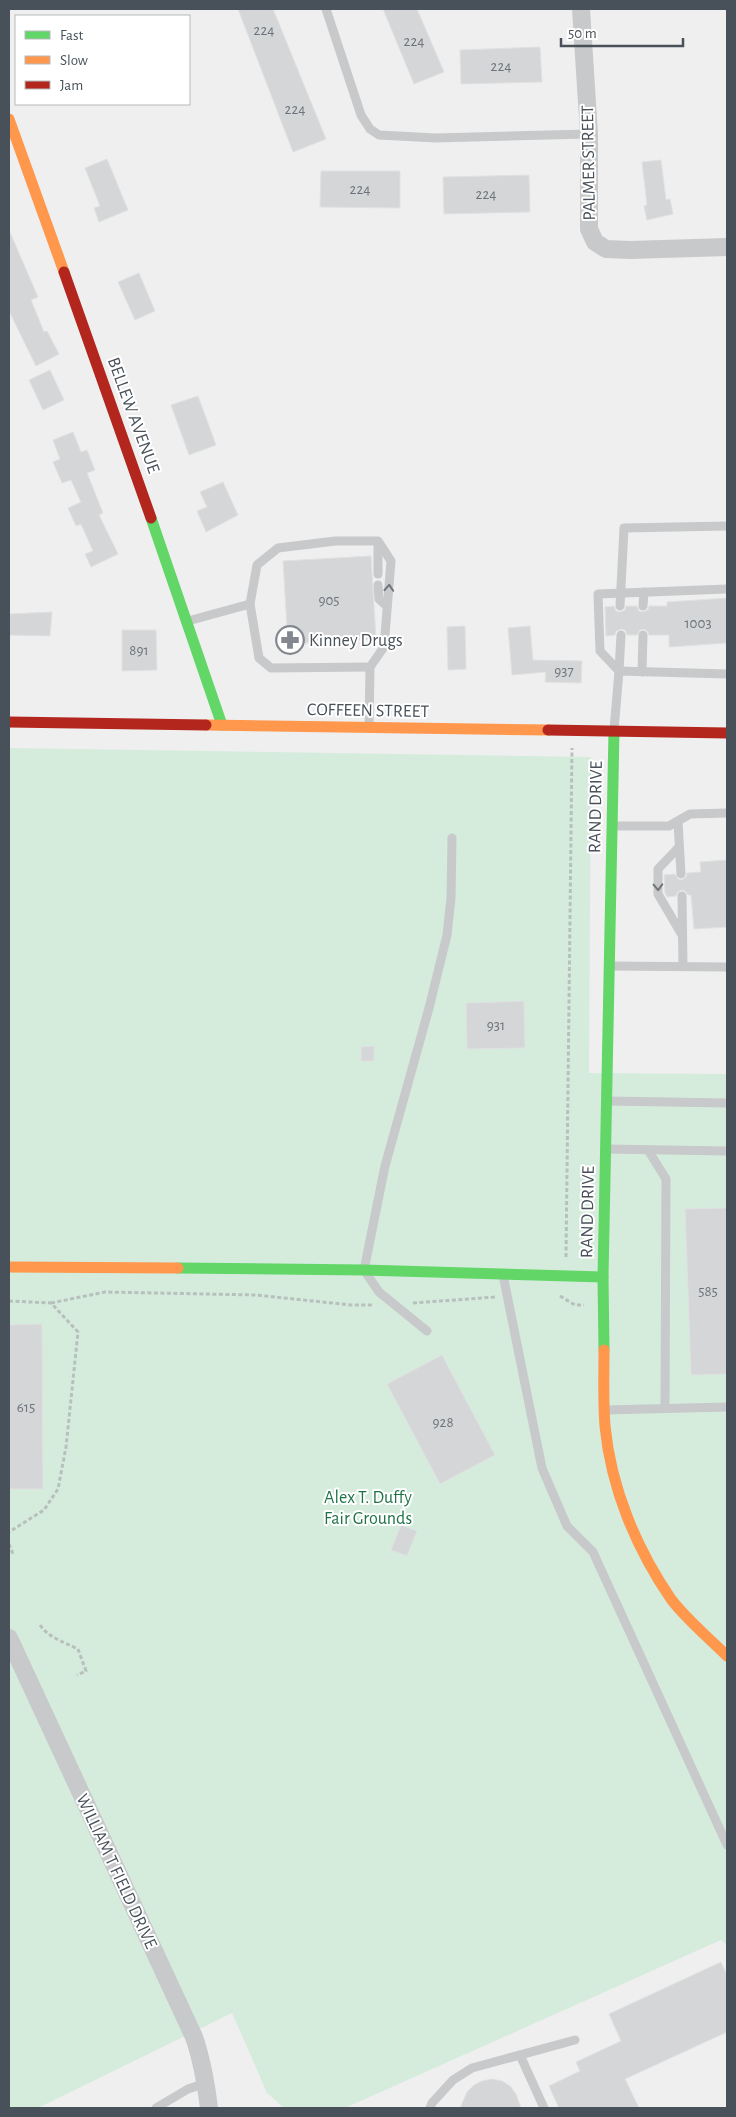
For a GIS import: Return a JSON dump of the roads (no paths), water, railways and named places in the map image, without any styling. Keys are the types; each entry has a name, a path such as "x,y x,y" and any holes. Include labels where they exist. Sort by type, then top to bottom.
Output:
{"street":[{"name":"PALMER STREET","path":"581,9 590,134 589,229 595,242 606,249 630,250 727,247"},
{"name":"BELLEW AVENUE","path":"9,119 188,621 222,725"},
{"name":"COFFEEN STREET","path":"9,722 727,733"},
{"name":"RAND DRIVE","path":"614,731 603,1277 605,1426 612,1469 638,1545 672,1600 727,1656"},
{"path":"9,1267 364,1270 603,1277"},
{"name":"WILLIAM T FIELD DRIVE","path":"9,1638 194,2037 206,2083 209,2108"}],"lane":[{"path":"326,9 361,115 370,129 380,135 436,138 590,134"},
{"path":"620,606 624,528 727,526"},
{"path":"370,667 271,668 259,658 250,604 256,564 278,548 334,541 378,541"},
{"path":"378,541 378,574"},
{"path":"369,727 370,667 384,647 391,562 378,541"},
{"path":"378,585 378,599 387,606"},
{"path":"727,589 598,594 600,651 619,672 727,674"},
{"path":"643,606 644,592"},
{"path":"188,621 250,604"},
{"path":"614,731 621,635"},
{"path":"642,672 643,635"},
{"path":"612,826 668,826 690,814 727,813"},
{"path":"678,822 681,874"},
{"path":"427,1331 379,1292 364,1270 385,1166 429,1008 446,935 451,898 452,838"},
{"path":"679,847 658,869 658,894 682,935"},
{"path":"682,896 683,966"},
{"path":"608,966 727,967"},
{"path":"606,1101 727,1104"},
{"path":"605,1149 727,1151"},
{"path":"648,1150 666,1179 665,1408"},
{"path":"502,1273 542,1468 567,1526 592,1552 727,1845"},
{"path":"605,1410 727,1407"},
{"path":"430,2108 432,2103 453,2080 472,2068 575,2040"},
{"path":"520,2055 544,2108"},
{"path":"156,2108 188,2089 206,2083"}],"place":[{"name":"Kinney Drugs","path":"290,640"}],"park label":[{"name":"Alex T. Duffy Fair Grounds","path":"368,1507"}]}
